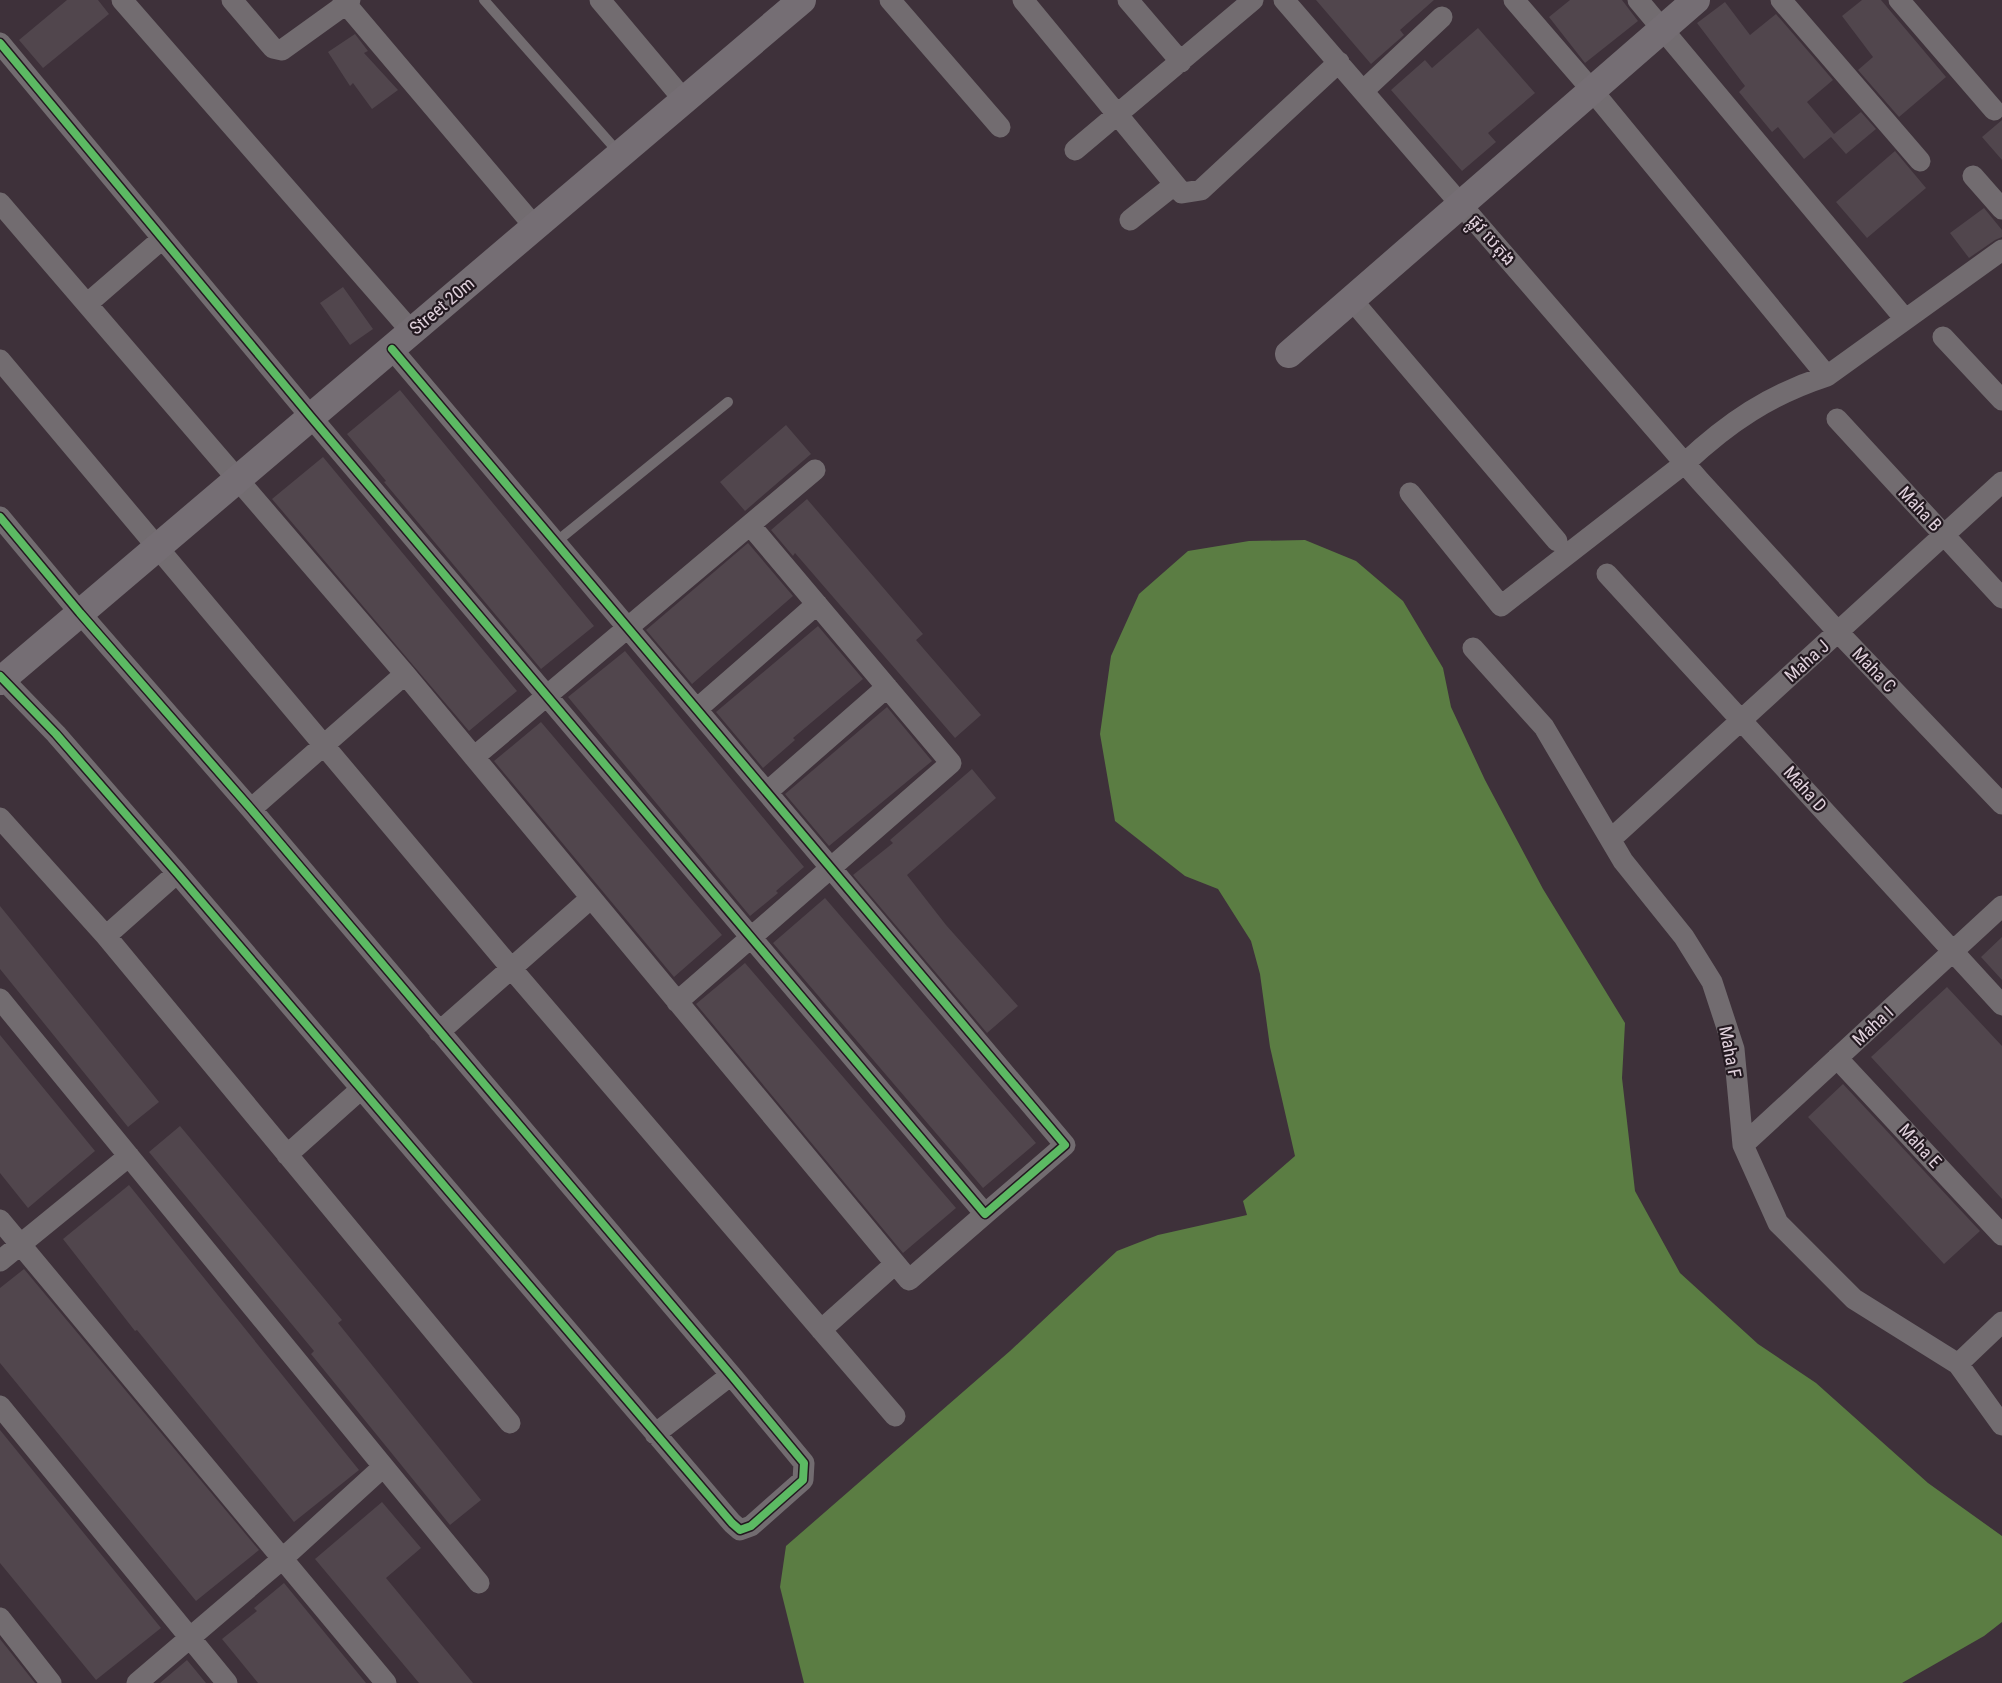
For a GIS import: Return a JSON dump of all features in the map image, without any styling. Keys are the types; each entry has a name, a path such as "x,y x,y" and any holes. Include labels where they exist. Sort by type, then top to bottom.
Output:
{"street":[{"path":"0,203 405,674 909,1280 1065,1145 556,542 402,340 122,0"},
{"path":"232,0 273,48 278,50 282,50 346,1 535,227"},
{"path":"600,0 684,100"},
{"name":"Street 20m","path":"1,679 802,0"},
{"path":"890,0 1000,127"},
{"path":"1023,0 1182,193 1201,190 1339,62"},
{"path":"1128,0 1181,62"},
{"path":"1075,150 1252,0"},
{"name":"ផ្លូវ បេតុង","path":"1284,0 1700,481"},
{"path":"1514,0 1591,89 1827,376"},
{"path":"1638,0 1905,319"},
{"path":"1289,354 1696,0"},
{"path":"1781,0 1920,161"},
{"path":"1899,0 1994,110"},
{"path":"1363,91 1442,16"},
{"path":"0,43 311,417 985,1214"},
{"path":"1973,176 2002,209"},
{"path":"1130,220 1174,185"},
{"path":"87,304 162,239"},
{"path":"1410,493 1501,606 1685,463 1712,438 1759,405 1803,384 1827,376 2002,250"},
{"path":"1352,300 1557,541"},
{"path":"1943,337 2002,400"},
{"path":"0,360 326,745 511,968 895,1416"},
{"name":"Maha B","path":"1837,419 2002,598"},
{"path":"474,757 815,470"},
{"name":"Maha C","path":"1700,481 1838,632 2002,804"},
{"name":"Maha J","path":"1611,839 2002,482"},
{"path":"0,517 80,613 251,809 804,1463 803,1480 751,1526 740,1530 655,1434 177,873 56,735 1,679"},
{"path":"677,1002 951,763 750,525"},
{"name":"Maha D","path":"1607,574 2002,1005"},
{"path":"697,709 817,604"},
{"name":"Maha F","path":"1473,648 1544,727 1623,861 1684,937 1712,982 1734,1049 1743,1145 1778,1223 1854,1299 1958,1364 2002,1425"},
{"path":"251,809 405,674"},
{"path":"767,792 887,687"},
{"path":"0,818 106,936 510,1423"},
{"path":"106,936 177,873"},
{"path":"439,1032 591,898"},
{"name":"Maha I","path":"1743,1145 2002,906"},
{"path":"0,999 479,1583"},
{"name":"Maha E","path":"1838,1058 2002,1234"},
{"path":"287,1155 361,1089"},
{"path":"0,1261 129,1156"},
{"path":"0,1220 281,1560 386,1683"},
{"path":"821,1330 895,1264"},
{"path":"1958,1364 2002,1322"},
{"path":"655,1434 731,1376"},
{"path":"0,1406 227,1683"},
{"path":"137,1683 281,1560 383,1467"},
{"path":"0,1618 51,1683"}],"lane":[{"path":"484,0 620,154"},
{"path":"556,542 728,402"}],"shaded area":[{"path":"1305,540 1356,561 1403,601 1443,668 1451,707 1485,780 1543,889 1625,1023 1622,1078 1635,1191 1680,1273 1758,1344 1816,1383 1928,1483 2002,1536 2002,1622 1984,1636 1902,1683 804,1683 780,1587 786,1546 1010,1351 1117,1251 1158,1235 1247,1215 1243,1201 1295,1156 1270,1047 1260,974 1251,941 1218,889 1185,876 1115,821 1100,734 1111,656 1139,594 1188,551 1249,541"}],"building":[{"path":"67,0 98,0 109,14 43,68 19,40"},
{"path":"1316,0 1434,0 1400,30 1404,35 1371,64"},
{"path":"1570,0 1622,0 1638,21 1585,63 1549,17"},
{"path":"1862,0 1881,0 1946,77 1899,117 1858,70 1873,57 1842,16"},
{"path":"1725,2 1750,35 1776,14 1833,80 1807,102 1834,134 1861,112 1876,129 1846,154 1831,137 1804,159 1778,127 1772,132 1739,92 1745,86 1697,23"},
{"path":"1478,28 1535,93 1488,133 1496,142 1462,171 1391,90 1425,60 1432,68"},
{"path":"355,34 368,51 364,53 398,90 372,109 353,83 350,86 328,52"},
{"path":"2002,120 2002,160 1982,137"},
{"path":"1895,151 1926,188 1867,238 1836,202"},
{"path":"1984,208 2002,230 2002,237 1969,258 1950,233"},
{"path":"343,287 373,329 350,345 320,303"},
{"path":"400,390 594,626 541,669 384,482 386,481 347,434"},
{"path":"786,425 811,454 745,511 720,482"},
{"path":"323,457 517,691 469,731 272,499"},
{"path":"807,499 923,634 916,640 981,715 955,738 795,553 793,556 771,530"},
{"path":"748,543 793,596 692,684 646,630"},
{"path":"818,626 863,679 793,738 795,740 763,768 716,712"},
{"path":"625,651 804,867 750,916 568,697"},
{"path":"887,707 932,761 829,846 785,794"},
{"path":"541,722 722,935 674,977 494,761"},
{"path":"972,769 996,798 907,875 946,925 1018,1006 987,1033 853,875 893,843 890,840"},
{"path":"825,898 1036,1143 983,1188 773,943"},
{"path":"0,906 159,1102 128,1127 0,969"},
{"path":"2002,937 2002,980 1981,957"},
{"path":"745,963 956,1208 903,1253 696,1004"},
{"path":"1947,987 2002,1046 2002,1199 1871,1057"},
{"path":"0,1035 95,1151 28,1208 0,1173"},
{"path":"1843,1084 1980,1231 1944,1264 1808,1117"},
{"path":"180,1126 342,1320 338,1323 481,1500 450,1525 311,1354 314,1351 149,1152"},
{"path":"129,1185 359,1470 294,1522 137,1330 135,1331 63,1239"},
{"path":"24,1269 259,1550 196,1601 0,1363 0,1288"},
{"path":"0,1430 161,1628 96,1680 0,1563"},
{"path":"382,1502 421,1548 386,1578 473,1683 419,1683 315,1559"},
{"path":"284,1583 366,1683 258,1683 222,1639 257,1611 254,1608"},
{"path":"0,1639 35,1683 0,1683"},
{"path":"187,1660 206,1683 160,1683"}],"cycle path":[{"path":"0,43 311,417 985,1214 1065,1145 392,349"},
{"path":"0,517 731,1375 804,1463 803,1480 751,1526 740,1530 732,1523 177,873 56,734 0,676"}]}
